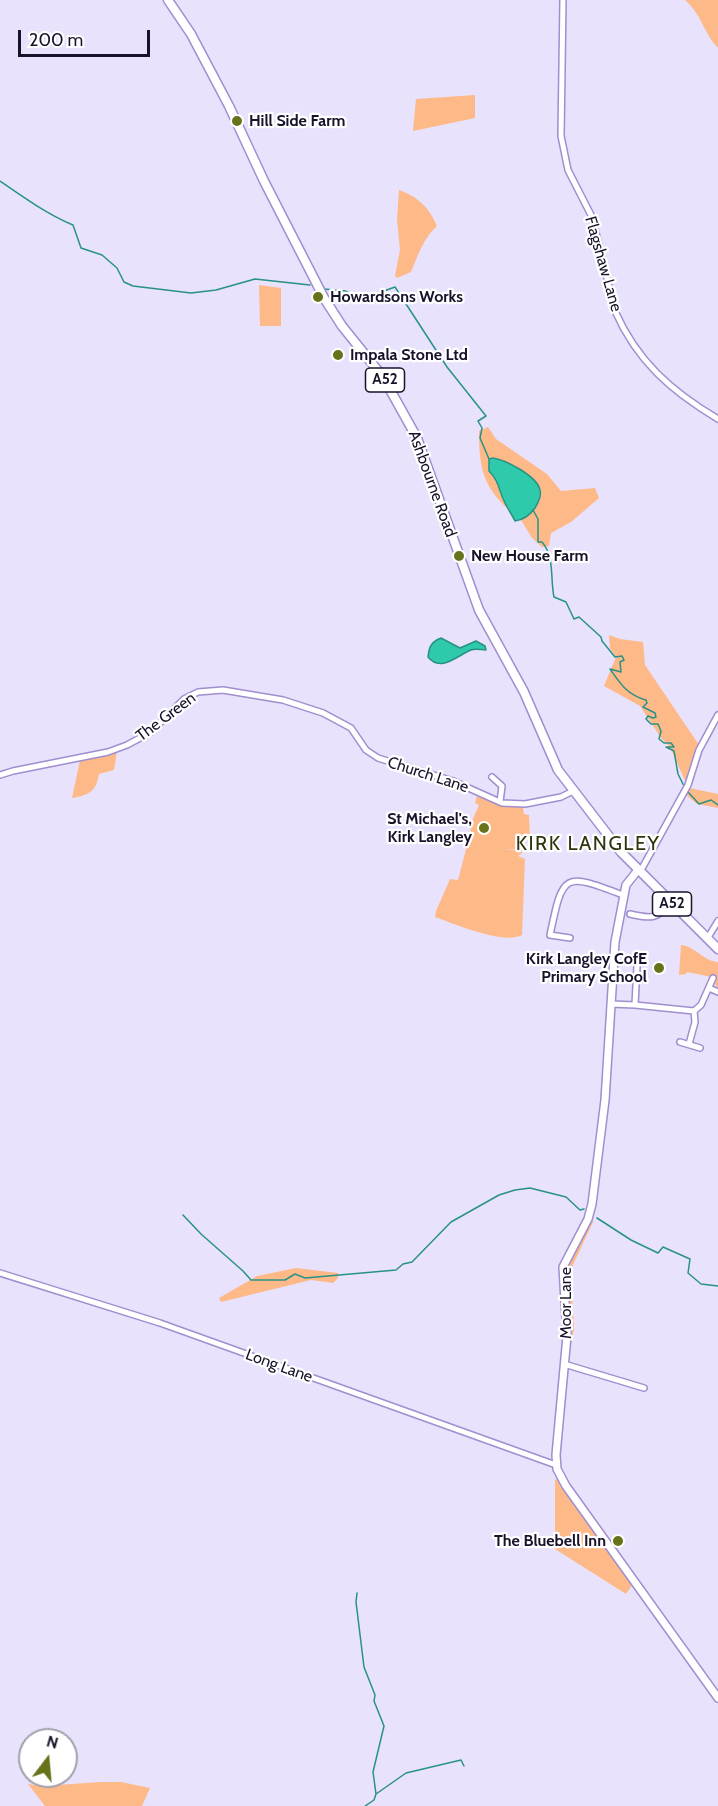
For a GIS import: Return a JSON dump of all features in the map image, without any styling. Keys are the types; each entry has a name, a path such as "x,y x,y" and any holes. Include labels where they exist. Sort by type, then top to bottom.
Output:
{"highway":[{"name":"Ashbourne Road","path":"168,0 191,34 229,106 264,181 324,298 340,324 383,377 409,422 426,459 479,610 524,692 552,759 608,837 718,949"}],"main road":[{"name":"Moor Lane","path":"556,1465 567,1336 563,1267 588,1219 592,1204 605,1100 615,942 626,885 639,871"},
{"path":"556,1465 566,1486 718,1698"}],"street":[{"name":"Flagshaw Lane","path":"563,0 561,136 563,150 568,170 592,218 615,311 646,363 658,375 718,419"},
{"name":"The Green","path":"0,775 108,752 141,740 152,732 184,699 198,692 223,690 260,695 299,705"},
{"name":"Church Lane","path":"299,705 345,723 366,750 378,758 453,780 500,802 525,804 573,791"},
{"path":"639,871 688,785 699,750 718,715"},
{"path":"492,777 502,786"},
{"path":"500,802 502,786 508,781"},
{"path":"570,938 550,935 556,901 567,884 581,881 623,895"},
{"path":"630,914 645,918 653,917 672,904"},
{"path":"707,939 718,921"},
{"path":"635,1005 637,966"},
{"path":"611,1004 694,1011 701,1005 713,978"},
{"path":"709,988 718,992"},
{"path":"689,1044 695,1022 694,1011"},
{"path":"680,1042 700,1048"},
{"name":"Long Lane","path":"0,1273 160,1323 556,1465"},
{"path":"564,1364 644,1388"}],"shaded area":[{"path":"685,0 718,0 718,48 691,6"},
{"path":"475,95 475,118 413,131 416,99"},
{"path":"399,190 422,204 437,226 424,242 411,272 397,278 395,276 400,250 397,219"},
{"path":"259,285 281,288 281,326 260,326"},
{"path":"488,427 496,439 547,474 561,491 595,488 599,498 571,522 551,533 549,546 542,547 532,538 521,520 533,511 489,471 509,510 488,483 481,465 479,431"},
{"path":"493,458 520,469 538,485 540,497 538,502 533,511 523,518 515,521 489,471 489,459"},
{"path":"609,635 643,642 645,665 699,745 686,783 670,747 661,738 640,706 604,686 616,657 610,648"},
{"path":"441,638 460,648 476,641 485,646 486,650 473,649 450,661 438,663 428,657 431,645"},
{"path":"117,752 114,770 99,774 91,792 72,798 80,760"},
{"path":"689,788 718,794 718,808 697,804 686,795"},
{"path":"477,796 503,806 523,807 524,814 529,815 530,839 525,839 525,849 503,849 522,850 518,856 525,859 522,935 491,936 435,917 450,879 458,880 468,842 472,841 470,825 479,805 475,803"},
{"path":"681,945 718,962 718,989 715,984 716,978 687,972 679,975"},
{"path":"590,1216 593,1222 572,1267 574,1328 571,1345 567,1347 565,1282 567,1262"},
{"path":"296,1268 338,1273 338,1278 333,1283 311,1280 221,1302 219,1298 257,1276"},
{"path":"557,1479 632,1585 626,1594 555,1549 555,1480"},
{"path":"121,1782 150,1788 142,1806 45,1806 31,1788 78,1788 78,1784"}],"waterway":[{"path":"0,181 26,199 73,225 81,248 102,255 117,268 124,282 133,286 191,293 216,290 255,279 310,285"},
{"path":"324,289 346,291 359,300 395,287 447,367 486,416 478,421 482,428 480,438 489,459"},
{"path":"533,510 538,519 538,542 542,542 549,554 554,597 566,602 574,619 579,617 601,637 615,657 622,656 624,660 620,662 621,672 610,669 629,692 646,700 647,703 643,707 655,713 656,717 648,716 646,719 651,724 658,724 661,731 659,739 664,743 671,743 674,747 666,747 674,751 678,774 685,788"},
{"path":"688,792 699,804 711,800 718,805"},
{"path":"183,1215 251,1280 285,1280 295,1274 305,1278 396,1270 403,1264 412,1262 451,1222 499,1195 515,1190 530,1188 566,1197 580,1210 584,1209"},
{"path":"597,1218 631,1240 658,1253 663,1247 690,1259 688,1273 701,1284 718,1286"},
{"path":"357,1593 356,1602 364,1667 384,1726 373,1772 376,1794"},
{"path":"365,1806 374,1800 376,1794 406,1773 461,1760 464,1766"}],"place":[{"name":"Hill Side Farm","path":"237,121"},
{"name":"Howardsons Works","path":"318,297"},
{"name":"Impala Stone Ltd","path":"338,355"},
{"name":"New House Farm","path":"459,556"},
{"name":"St Michael's, Kirk Langley","path":"484,828"},
{"name":"Kirk Langley CofE Primary School","path":"659,968"},
{"name":"The Bluebell Inn","path":"618,1541"}],"district":[{"name":"KIRK LANGLEY","path":"588,844"}]}
